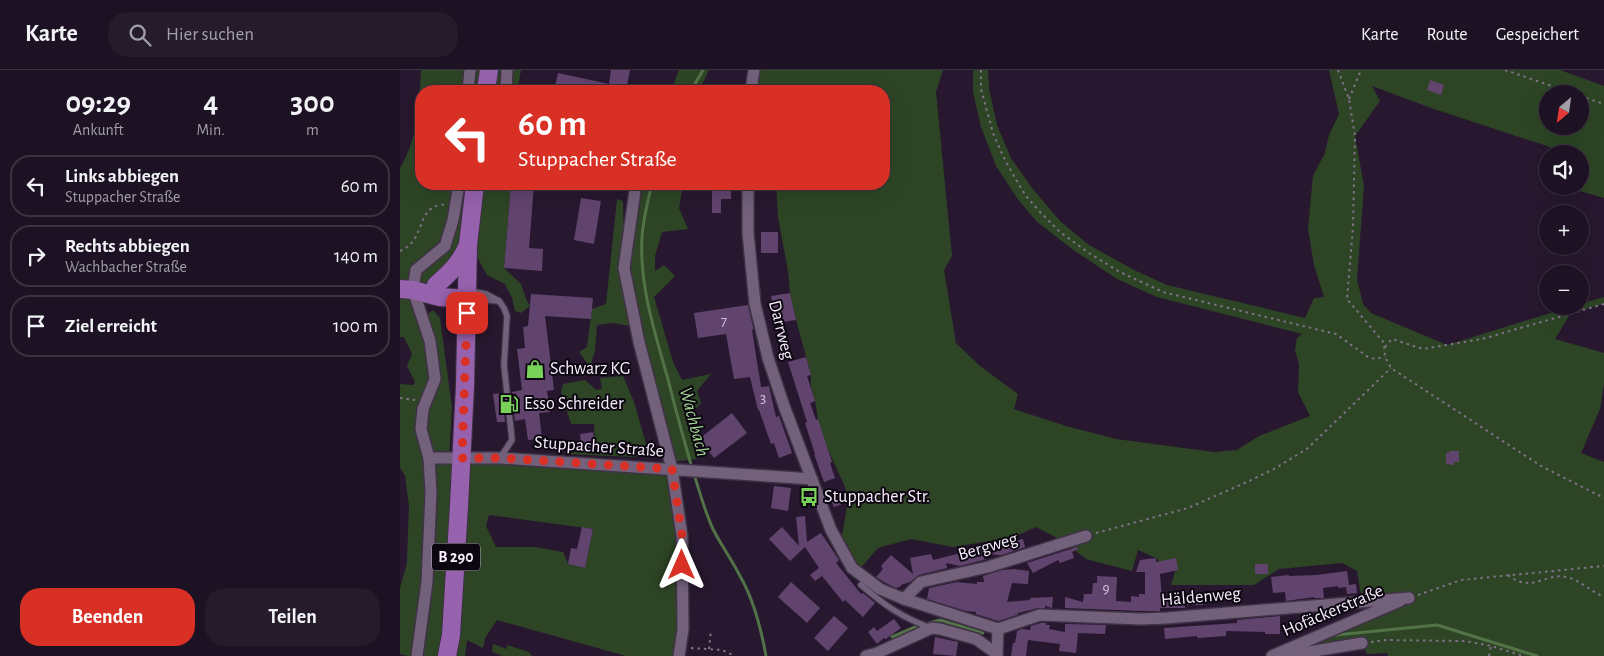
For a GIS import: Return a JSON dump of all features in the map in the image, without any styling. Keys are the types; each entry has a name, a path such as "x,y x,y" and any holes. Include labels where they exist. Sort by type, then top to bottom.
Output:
{"main road":[{"path":"487,85 490,70"},
{"path":"407,290 438,291 468,295 468,245 474,190"},
{"path":"438,291 463,257 468,245"},
{"path":"438,291 458,310 464,319 467,330"},
{"name":"B 290","path":"447,656 451,635 462,458 468,295"}],"street":[{"path":"469,85 470,70"},
{"path":"506,85 507,70"},
{"path":"752,85 754,70"},
{"path":"417,656 427,582 431,493 429,458 421,429 423,409 435,378 430,341 407,290 416,270 445,246 453,220 458,190"},
{"path":"635,190 624,268 639,342 677,469 682,536 682,629 680,652"},
{"name":"Darrweg","path":"748,190 748,232 755,304 768,358 812,479"},
{"name":"Stuppacher Straße","path":"429,458 500,458 812,479"},
{"path":"812,479 831,530 852,568 880,589 904,599 998,629 997,655"},
{"name":"Bergweg","path":"904,599 921,582 988,567 1086,536"},
{"name":"Häldenweg","path":"998,629 1040,615 1141,619 1167,618 1408,598"},
{"name":"Hofäckerstraße","path":"1272,656 1408,598"},
{"path":"866,656 877,653 932,628 976,639 997,655"},
{"name":"Hofäckerstraße","path":"1283,656 1362,643"}],"lane":[{"path":"468,295 499,301 507,316 504,366 512,440 500,458"},
{"path":"861,585 881,603 918,623 932,628"}],"path":[{"path":"981,70 981,89 993,133 1015,178 1026,196 1040,212 1060,232 1089,253 1118,271 1163,292 1336,334 1368,357 1375,359 1385,357"},
{"path":"1338,70 1349,99 1355,136 1353,227 1347,299 1384,343 1385,357 1391,368 1541,466 1604,498"},
{"path":"1349,99 1361,70"},
{"path":"1505,70 1548,85"},
{"path":"1589,99 1604,104"},
{"path":"400,251 412,243 419,233 424,218 432,207 445,204 456,206"},
{"path":"1385,347 1392,339 1423,349 1482,339 1604,304"},
{"path":"1086,536 1188,508 1276,468 1308,448 1391,368"},
{"path":"400,398 426,402"},
{"path":"1408,598 1461,580 1604,566"},
{"path":"1508,575 1515,581 1528,584 1560,577 1571,578 1604,597"},
{"path":"709,649 711,630"},
{"path":"1362,643 1386,640 1465,641 1524,656"},
{"path":"1489,656 1490,646"},
{"path":"680,652 709,649 722,650 735,656"}],"green space":[{"path":"421,70 521,70 518,85 420,85"},
{"path":"679,70 709,70 702,85 673,85"},
{"path":"754,70 943,70 936,92 952,256 944,270 956,343 980,366 1018,394 1014,409 1066,426 1116,439 1214,452 1237,450 1259,436 1310,416 1298,392 1299,364 1295,350 1297,338 1302,334 1157,297 1117,279 1072,249 1036,221 1017,198 996,166 981,127 973,92 973,70 988,70 989,89 997,125 1011,158 1032,188 1060,221 1089,245 1134,270 1167,285 1305,318 1314,298 1324,297 1314,265 1308,229 1313,176 1325,153 1329,135 1339,114 1329,70 1560,70 1604,86 1604,198 1589,194 1589,145 1544,145 1434,109 1372,86 1380,101 1355,136 1364,186 1357,279 1363,304 1371,313 1447,345 1544,315 1570,315 1555,339 1604,353 1604,384 1600,409 1581,453 1604,462 1604,656 1388,656 1387,653 1367,654 1361,643 1283,656 1407,599 1362,601 1357,571 1342,563 1279,569 1254,585 1171,585 1177,565 1160,562 1156,558 1138,550 1132,571 1086,559 1065,542 1036,527 1014,537 953,547 911,539 878,548 857,572 840,546 848,502 845,487 826,445 818,419 811,387 811,375 790,293 778,217 776,190 890,190 890,85 752,85"},
{"path":"415,127 415,190 510,190 504,268 521,284 530,306 521,313 515,311 512,298 505,284 487,275 471,246 436,285 414,290 423,318 433,310 440,318 452,407 449,458 672,469 682,536 679,656 626,656 497,620 485,638 483,648 467,640 465,656 408,656 400,654 400,588 407,563 409,506 405,475 400,468 400,384 413,385 415,382 407,366 412,354 404,337 400,337 400,168 411,145","holes":["489,515 593,529 585,568 568,564 563,552 535,547 496,547 486,526"]},
{"path":"629,190 682,190 679,208 688,229 662,232 655,256 655,271 664,265 675,276 654,297 673,362 682,380 711,374 697,391 701,403 689,416 699,439 697,459 670,462 636,327 613,323 597,325 595,351 590,367 579,352 587,347 592,309 606,304 617,199 623,201 624,263 634,193"},
{"path":"1604,297 1604,304 1589,308 1589,301"},
{"path":"623,376 634,402 647,447 642,454 635,457 564,454 598,448 597,442 595,442 594,424 571,424 561,392 563,384 585,380 596,390 602,389 600,378"},
{"path":"493,644 507,649 507,645 529,652 532,656 503,656 492,652"}],"building":[{"path":"611,70 630,70 627,85 555,85 558,73 609,84"},
{"path":"1430,80 1444,85 1441,95 1427,90"},
{"path":"510,190 534,190 529,248 543,249 542,271 504,268"},
{"path":"712,190 731,190 731,199 721,199 721,213 712,213"},
{"path":"581,198 601,201 594,244 574,240"},
{"path":"761,232 778,232 778,253 761,253"},
{"path":"790,293 796,320 776,323 771,296"},
{"path":"531,294 593,298 591,319 545,316 554,390 547,391 550,412 539,413 542,439 528,440 525,419 515,421 512,392 522,390 517,349 525,348 523,327 528,326"},
{"path":"748,305 761,387 769,386 776,417 779,416 792,453 779,458 774,443 771,444 758,410 750,377 734,379 726,334 698,338 694,313"},
{"path":"806,357 811,375 807,376 815,401 810,403 816,420 818,419 832,462 830,463 835,478 824,482 814,454 805,423 807,422 788,362"},
{"path":"502,393 505,422 497,422 493,394"},
{"path":"732,413 747,433 714,458 699,439"},
{"path":"593,432 596,449 582,451 580,434"},
{"path":"1449,451 1459,451 1459,462 1454,462 1454,465 1446,464 1446,453 1449,453"},
{"path":"774,486 791,488 788,511 771,508"},
{"path":"845,493 848,502 834,507 830,499"},
{"path":"805,516 807,542 821,533 839,560 836,563 861,594 863,593 875,603 863,617 845,600 843,602 822,576 815,581 810,575 819,568 805,547 790,561 769,539 782,527 799,546 796,517"},
{"path":"582,527 593,529 585,568 568,564 571,548 577,549"},
{"path":"1023,539 1025,547 1002,555 984,554 984,559 987,559 960,566 946,563 947,568 919,575 910,582 896,588 876,577 883,569 881,566 891,555 913,574 910,558 931,554 933,560 957,554 969,556 968,547 1011,546 1010,542"},
{"path":"1077,547 1078,549 1072,552 1074,558 1060,563 1058,560 1033,573 1027,563"},
{"path":"1156,558 1156,562 1176,558 1178,570 1160,574 1162,598 1185,599 1185,608 1160,608 1160,611 1142,611 1065,608 1065,597 1083,602 1084,594 1092,594 1093,583 1097,583 1097,576 1117,577 1116,601 1131,602 1131,596 1139,597 1139,594 1145,594 1145,572 1136,572 1140,560"},
{"path":"1255,564 1268,564 1268,574 1255,574"},
{"path":"1002,570 1029,571 1028,584 1012,583 1007,602 1053,597 1052,608 1045,606 1045,608 1018,613 998,621 976,614 976,612 966,611 927,599 929,588 957,582 977,584 977,582 984,582 983,576"},
{"path":"1347,571 1349,585 1356,584 1357,593 1347,594 1346,587 1338,588 1338,586 1323,588 1324,598 1314,597 1286,601 1285,592 1273,593 1271,577 1317,575"},
{"path":"791,582 820,608 807,623 778,597"},
{"path":"1187,594 1203,595 1203,605 1187,605"},
{"path":"834,616 848,628 828,651 814,638"},
{"path":"1280,616 1280,634 1226,631 1226,636 1165,639 1164,628 1237,623 1237,620"},
{"path":"894,619 901,628 877,644 868,632 874,627 877,631"},
{"path":"1041,623 1050,625 1049,629 1065,632 1065,624 1106,625 1105,634 1078,633 1076,653 1059,651 1060,644 1028,640 1026,656 1011,656 1017,631 1022,629 1030,630 1031,626"},
{"path":"935,637 958,642 956,656 933,654"}],"waterway":[{"name":"Wachbach","path":"694,85 703,70"},
{"name":"Wachbach","path":"651,190 643,230 643,274 654,329 692,468"},
{"name":"Wachbach","path":"694,474 713,529 737,570 753,604 766,656"},
{"path":"892,637 915,627 940,620 983,633"},
{"path":"1336,635 1437,625 1537,656"}],"place":[{"name":"Schwarz KG","path":"535,369"},
{"name":"Esso Schreider","path":"509,404"},
{"name":"Stuppacher Str.","path":"809,497"}],"route":[{"path":"467,313 462,458 500,458 672,469 682,536 682,565"}]}
